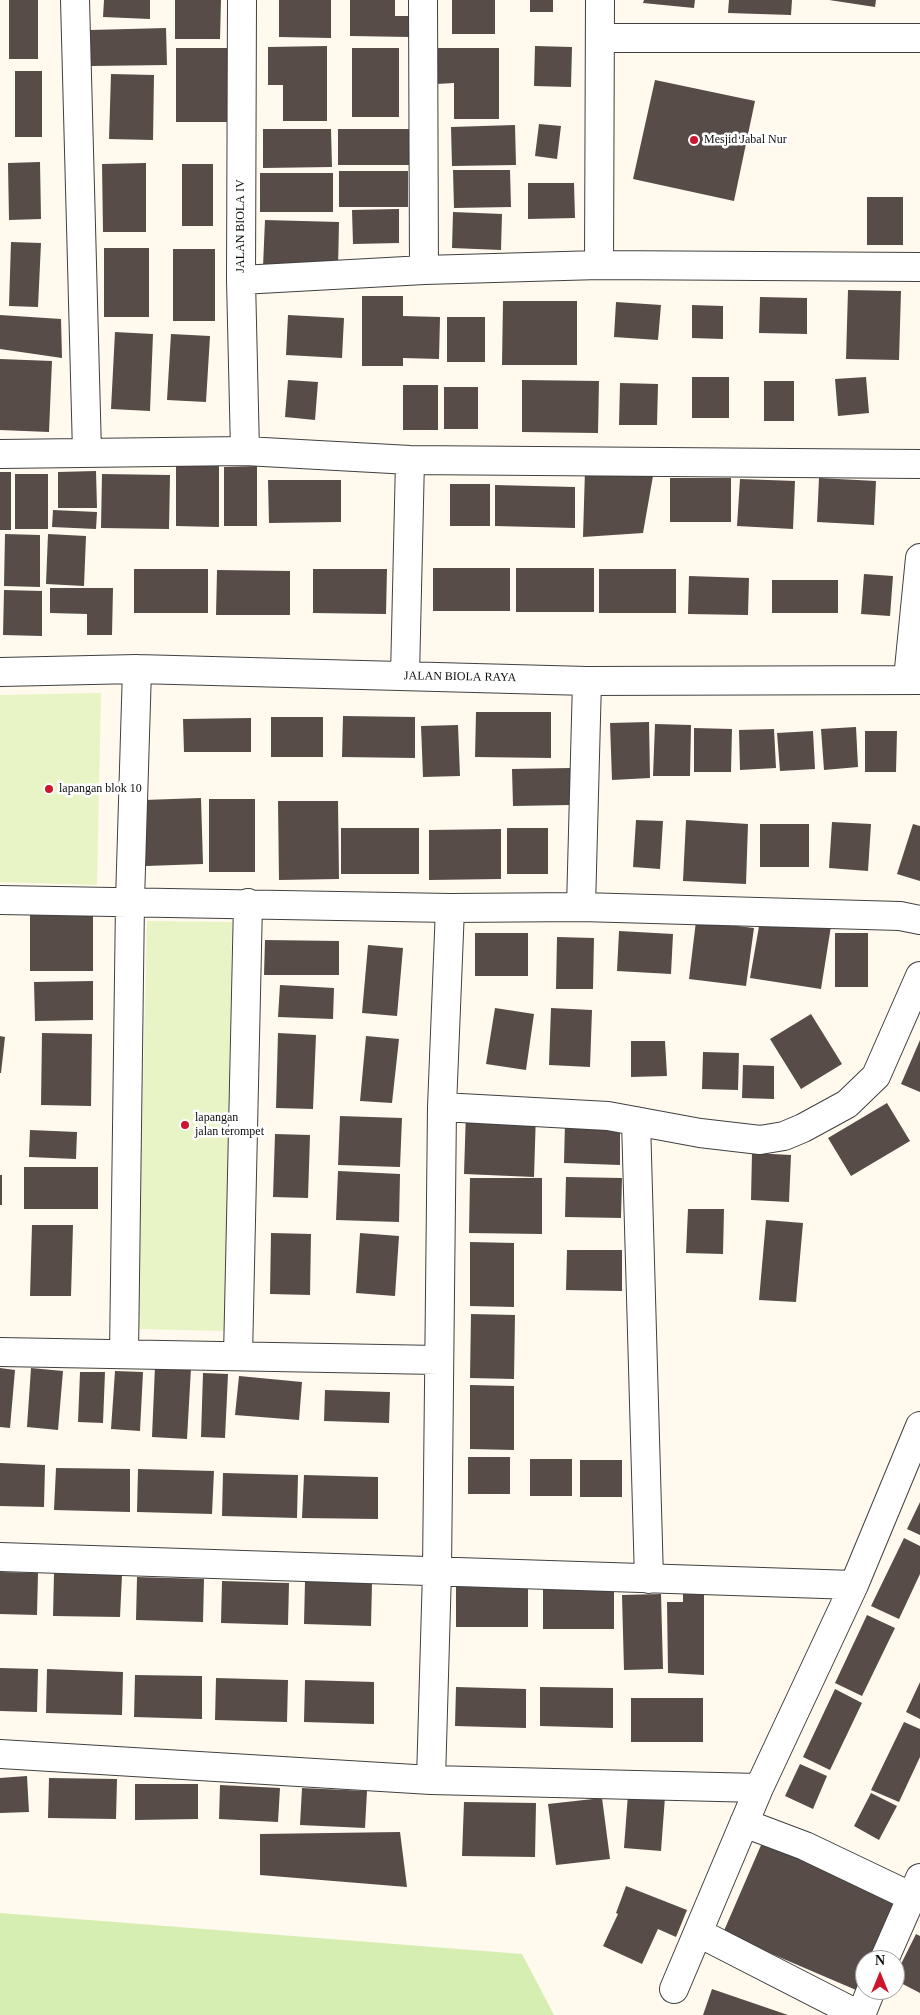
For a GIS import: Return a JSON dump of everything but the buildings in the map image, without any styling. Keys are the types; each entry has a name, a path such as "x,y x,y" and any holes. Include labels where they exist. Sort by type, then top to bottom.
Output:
{"street":[{"path":"75,0 87,452"},
{"name":"JALAN BIOLA IV","path":"242,0 241,280 245,451"},
{"path":"423,0 424,270"},
{"path":"599,264 600,0"},
{"path":"600,38 920,38"},
{"path":"241,280 424,270 599,264 920,267"},
{"path":"0,454 245,451 410,460 920,464"},
{"path":"405,676 410,460"},
{"path":"914,679 920,558"},
{"path":"124,1354 130,901 137,669"},
{"name":"JALAN BIOLA RAYA","path":"0,672 137,669 586,681 914,679"},
{"path":"581,907 586,681"},
{"path":"0,900 450,908 581,907 900,916 920,920"},
{"path":"238,1356 248,903"},
{"path":"431,1780 437,1571 442,1106 450,908"},
{"path":"442,1106 608,1116 700,1133 760,1140 784,1136 847,1104 876,1076 920,976"},
{"path":"636,1121 649,1579"},
{"path":"0,1352 438,1360"},
{"path":"674,1989 759,1788 854,1585 920,1426"},
{"path":"0,1557 854,1585"},
{"path":"0,1754 431,1780 759,1788"},
{"path":"744,1823 916,1888 888,1950"},
{"path":"699,1933 860,2015 867,2000"}],"green space":[{"name":"lapangan blok 10","path":"101,693 97,885 0,882 0,695"},
{"name":"lapangan jalan terompet","path":"147,921 232,922 225,1331 137,1329"},
{"path":"0,1913 522,1954 554,2015 0,2015"}],"place":[{"name":"Mesjid Jabal Nur","path":"694,140"},
{"name":"lapangan blok 10","path":"49,789"},
{"name":"lapangan jalan terompet","path":"185,1125"}]}
